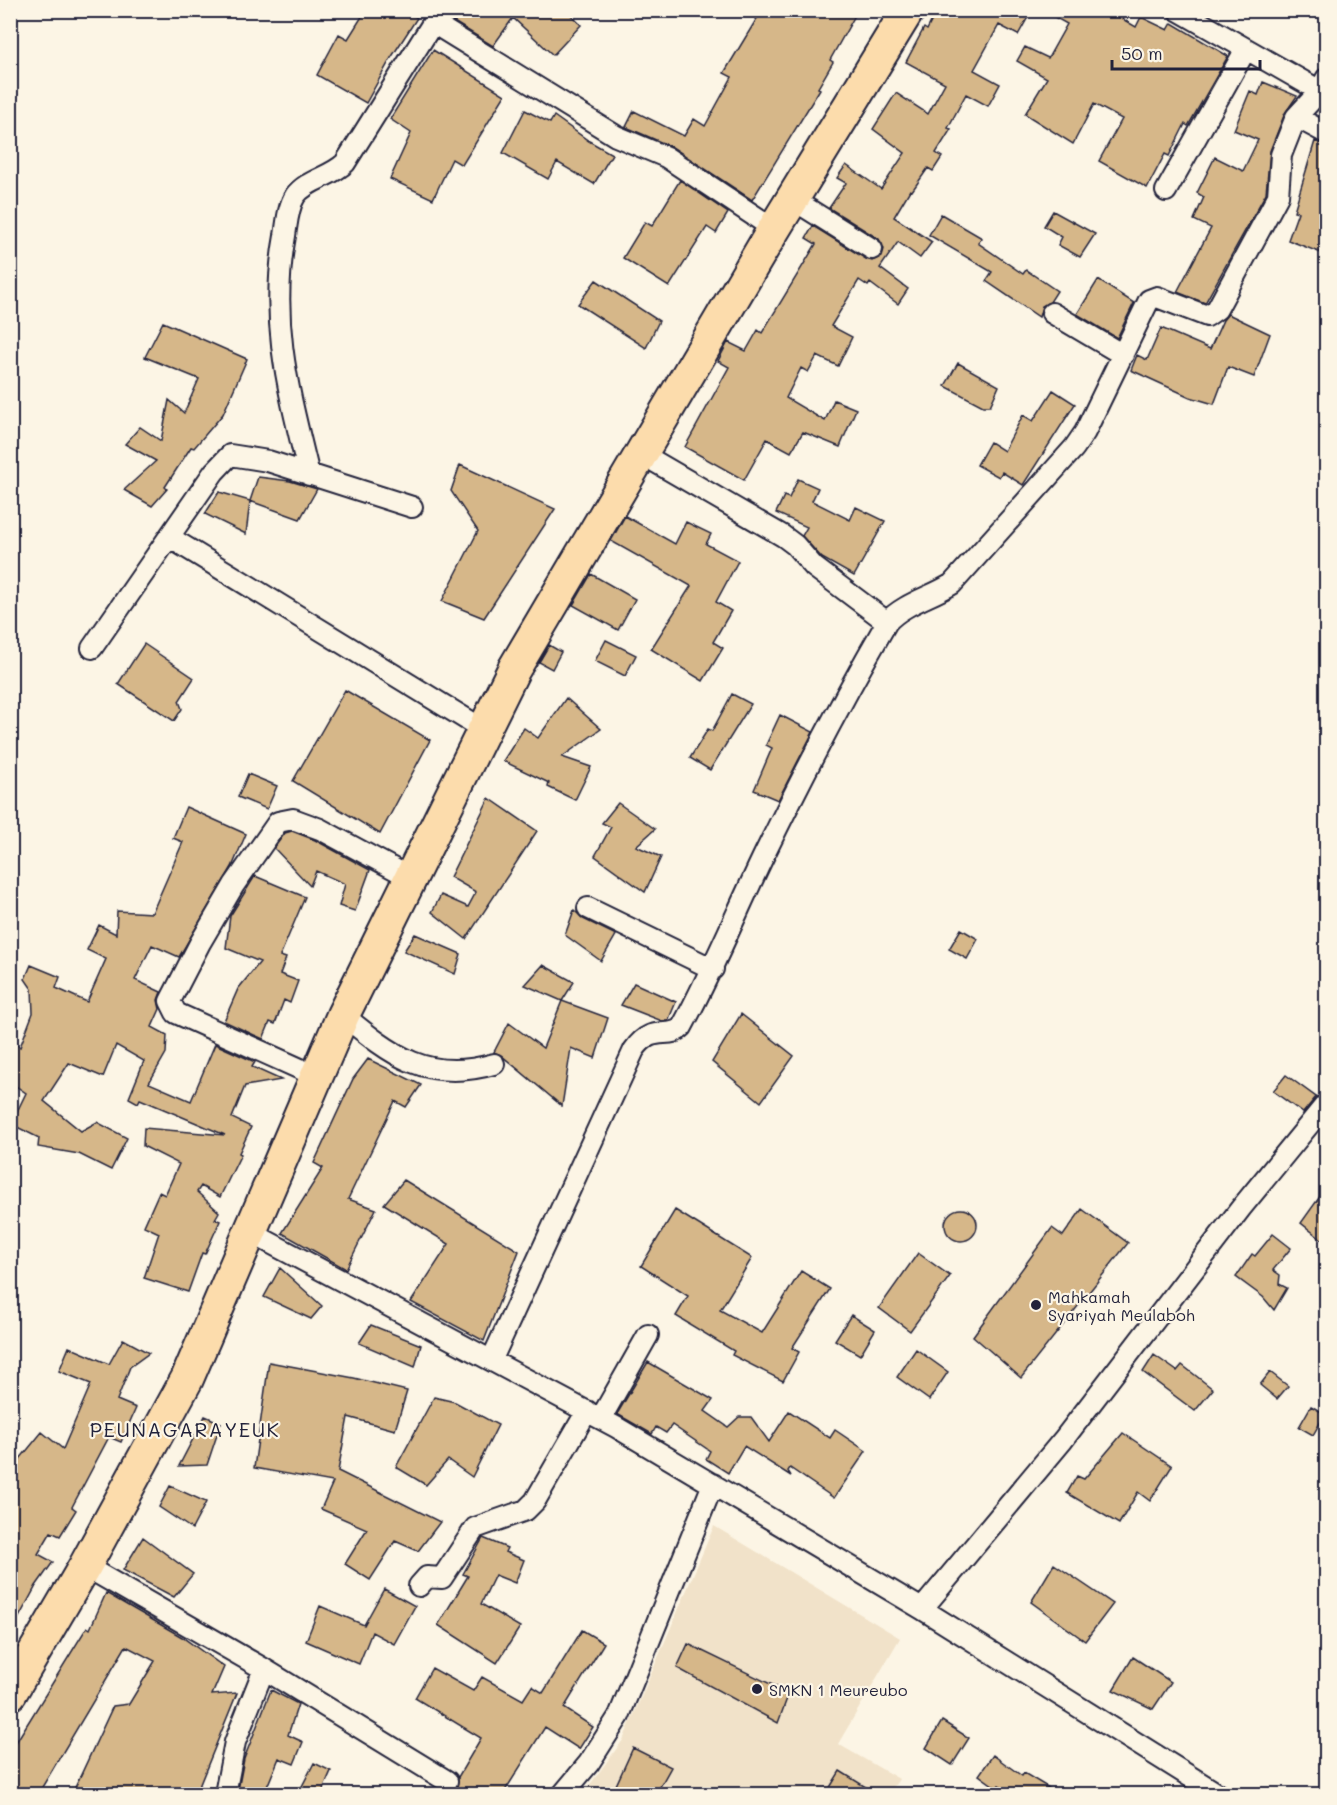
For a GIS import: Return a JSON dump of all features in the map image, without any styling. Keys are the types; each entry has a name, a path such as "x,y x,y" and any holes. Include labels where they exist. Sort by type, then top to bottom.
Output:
{"highway":[{"path":"10,1694 85,1566 187,1378 344,1015 514,669 640,453 908,10"}],"street":[{"path":"492,1359 634,1050 649,1035 680,1030 713,969 763,856 821,739 887,622 901,610 929,598 952,584 1074,448 1123,355 1145,304 1154,297 1207,316 1217,309 1278,196 1281,155 1296,117 1323,85 1246,49 1178,10"},
{"path":"309,475 286,382 278,319 279,268 292,204 301,191 330,175 345,163 437,17 616,135 666,157 774,229"},
{"path":"1166,191 1246,49"},
{"path":"1296,117 1326,133"},
{"path":"792,199 872,249"},
{"path":"1052,313 1123,355"},
{"path":"640,453 783,536 795,545 814,567 887,622"},
{"path":"92,648 214,471 230,455 247,456 412,507"},
{"path":"169,537 484,729"},
{"path":"316,1076 176,1013 170,1001 234,885 278,822 293,819 320,829 411,878"},
{"path":"588,908 713,969"},
{"path":"344,1015 383,1048 422,1067 460,1071 494,1064"},
{"path":"922,1609 1063,1440 1240,1208 1326,1104"},
{"path":"250,1232 450,1339 492,1359 586,1421 712,1488 922,1609 1218,1794"},
{"path":"419,1586 427,1577 442,1578 475,1528 531,1506 586,1421 648,1335"},
{"path":"563,1794 589,1763 619,1716 699,1513 712,1488"},
{"path":"85,1566 264,1669 447,1781"},
{"path":"225,1794 235,1742 264,1669"}],"shaded area":[{"name":"SMKN 1 Meureubo","path":"714,1526 900,1638 838,1744 899,1779 889,1794 583,1794 623,1740"}],"building":[{"path":"366,10 405,10 417,18 366,103 317,75 339,34 348,39"},
{"path":"453,10 566,10 581,25 553,55 513,18 493,46 449,19"},
{"path":"762,10 858,10 830,60 833,62 818,88 820,89 752,200 672,147 626,127 634,111 684,136 694,119 705,126 732,77 724,73"},
{"path":"937,10 1032,10 1018,35 999,25 974,70 1000,84 988,106 966,94 948,128 951,129 936,153 942,157 933,171 928,168 912,191 910,190 894,217 932,242 920,258 898,242 880,268 908,289 898,304 870,283 868,286 859,280 831,326 852,337 838,366 817,356 808,372 801,368 786,398 825,421 834,400 856,409 840,447 803,432 791,452 767,439 744,480 685,447 729,367 718,361 728,342 746,351 758,330 762,333 816,244 806,238 813,226 866,259 872,261 882,256 884,249 879,239 829,208 846,183 837,178 846,165 881,189 905,153 873,129 896,93 928,114 945,83 906,62 924,28 927,30"},
{"path":"1042,10 1107,10 1136,27 1141,17 1168,30 1172,23 1228,56 1188,126 1185,124 1169,156 1165,154 1147,188 1099,161 1122,119 1094,104 1073,144 1025,114 1047,78 1017,61 1025,47 1048,58 1067,24"},
{"path":"433,50 505,95 462,165 452,159 433,199 390,179 411,133 390,119"},
{"path":"1263,82 1297,96 1285,113 1270,151 1266,193 1205,303 1177,292 1211,228 1194,220 1204,197 1197,193 1215,157 1243,171 1258,140 1234,130 1250,91 1258,95"},
{"path":"525,110 550,123 554,116 612,154 594,184 557,162 548,179 503,153"},
{"path":"1315,141 1326,145 1326,255 1288,240 1298,212 1294,211"},
{"path":"680,180 728,213 716,233 707,227 669,287 623,258 645,222 652,226"},
{"path":"1053,211 1095,234 1080,257 1058,245 1062,237 1044,226"},
{"path":"941,214 982,238 978,243 1023,274 1026,270 1057,291 1050,302 1042,306 1039,317 986,281 992,272 929,235"},
{"path":"596,280 659,321 646,348 578,304"},
{"path":"1098,280 1134,303 1117,338 1077,314"},
{"path":"1228,314 1270,334 1254,377 1228,367 1214,404 1190,397 1131,370 1137,355 1147,360 1161,328 1210,349"},
{"path":"163,322 247,359 223,414 194,448 191,447 165,487 167,489 152,506 124,490 156,461 125,444 140,427 161,441 169,400 184,413 199,379 145,357"},
{"path":"958,363 999,386 990,406 983,406 945,386"},
{"path":"1053,390 1075,404 1023,485 1002,472 999,477 977,465 990,442 1004,451 1023,415 1033,421"},
{"path":"460,465 555,509 484,618 442,601 478,531 451,491"},
{"path":"258,477 290,481 317,489 300,519 250,501"},
{"path":"798,479 818,488 812,501 850,520 856,507 885,521 854,576 822,558 802,536 807,527 776,513 784,496 789,498"},
{"path":"219,492 250,501 246,534 205,514"},
{"path":"625,516 675,544 686,522 711,534 706,544 738,561 716,602 731,611 713,642 723,648 703,681 651,649 691,586 611,541"},
{"path":"591,574 635,599 618,630 573,605"},
{"path":"606,640 636,655 625,676 595,661"},
{"path":"144,644 194,678 179,701 182,709 174,721 118,684"},
{"path":"549,645 561,652 552,669 539,662"},
{"path":"345,690 430,740 380,834 293,781"},
{"path":"732,694 751,704 710,770 690,758 708,729 712,731"},
{"path":"566,698 601,729 562,757 591,767 575,800 548,787 549,783 503,761 524,728 538,738"},
{"path":"780,715 813,732 778,800 754,790 772,748 766,745"},
{"path":"248,774 277,786 267,809 238,797"},
{"path":"489,798 537,831 466,939 432,912 441,895 468,907 476,892 450,877"},
{"path":"618,803 655,829 636,846 661,857 645,892 595,856 611,827 602,823"},
{"path":"186,807 246,834 232,867 179,957 152,945 135,980 161,992 158,1000 160,1009 152,1027 167,1035 166,1053 149,1083 191,1101 215,1044 255,1062 252,1067 281,1080 245,1086 232,1118 251,1127 239,1153 241,1154 220,1197 201,1186 197,1192 219,1212 215,1219 220,1221 205,1254 202,1253 188,1292 144,1278 159,1233 144,1226 159,1192 165,1195 179,1164 143,1146 144,1128 225,1135 140,1099 138,1103 129,1098 144,1061 116,1045 103,1077 69,1063 44,1101 81,1131 97,1122 127,1138 111,1170 79,1154 38,1147 39,1138 11,1124 26,1093 10,1082 10,1040 20,1047 33,1013 32,989 25,979 31,965 60,977 56,988 87,1002 106,959 87,950 99,925 116,934 117,911 152,913 183,842 173,838"},
{"path":"292,831 315,840 370,870 355,911 339,906 345,884 316,871 310,886 274,848 285,833"},
{"path":"255,876 305,897 280,956 286,958 280,974 298,981 290,1003 284,1000 275,1024 270,1022 263,1039 224,1021 238,989 260,962 226,948 230,916"},
{"path":"574,910 583,919 616,935 601,961 565,935"},
{"path":"961,929 978,939 967,959 949,949"},
{"path":"415,934 461,954 455,974 404,951"},
{"path":"543,965 574,982 562,1001 525,985"},
{"path":"634,983 676,1002 668,1021 662,1021 621,1005"},
{"path":"562,1001 608,1018 595,1058 571,1048 562,1106 502,1056 494,1052 509,1023 543,1048"},
{"path":"741,1014 794,1056 761,1102 712,1062"},
{"path":"368,1059 421,1085 406,1107 395,1101 348,1199 376,1209 346,1269 282,1233 323,1168 314,1163 353,1079"},
{"path":"1286,1075 1316,1097 1303,1113 1273,1091"},
{"path":"404,1180 519,1251 484,1341 411,1302 449,1244 384,1204"},
{"path":"1326,1188 1326,1243 1301,1223"},
{"path":"961,1209 972,1214 977,1225 972,1236 961,1241 950,1236 945,1225 950,1214"},
{"path":"1082,1209 1128,1243 1021,1378 973,1336 1052,1228 1063,1236"},
{"path":"675,1210 752,1258 720,1310 762,1333 801,1271 830,1289 792,1348 799,1352 783,1381 732,1355 734,1351 676,1316 688,1296 641,1266"},
{"path":"1273,1234 1291,1248 1273,1270 1280,1275 1279,1284 1287,1288 1274,1310 1263,1297 1236,1277 1252,1254 1255,1256"},
{"path":"918,1253 950,1276 910,1331 879,1308"},
{"path":"280,1268 322,1306 311,1319 264,1297"},
{"path":"851,1315 875,1330 860,1355 835,1340"},
{"path":"371,1325 421,1345 415,1367 359,1343"},
{"path":"123,1339 149,1353 130,1367 117,1400 136,1408 121,1442 109,1437 72,1507 76,1510 60,1536 51,1532 38,1554 53,1562 36,1586 10,1634 10,1471 42,1432 63,1449 91,1384 59,1371 69,1347 109,1364"},
{"path":"916,1349 948,1372 929,1400 897,1377"},
{"path":"1154,1355 1177,1371 1182,1365 1213,1389 1195,1411 1143,1372"},
{"path":"269,1362 354,1378 407,1391 395,1430 348,1417 338,1471 440,1522 418,1551 395,1541 370,1580 345,1564 367,1529 321,1509 333,1482 254,1468"},
{"path":"648,1362 713,1400 705,1411 728,1427 739,1417 751,1417 769,1442 789,1411 830,1438 835,1430 866,1451 834,1498 790,1468 788,1471 791,1476 744,1446 728,1473 706,1459 710,1451 672,1425 666,1433 656,1427 652,1434 617,1414"},
{"path":"1270,1372 1288,1386 1277,1399 1260,1385"},
{"path":"434,1397 455,1402 498,1425 472,1477 448,1460 426,1485 396,1467"},
{"path":"1311,1406 1325,1414 1313,1435 1299,1427"},
{"path":"205,1416 221,1423 207,1465 179,1466"},
{"path":"1123,1433 1172,1466 1150,1501 1138,1492 1119,1524 1067,1493 1077,1476 1084,1479"},
{"path":"170,1486 206,1502 192,1529 159,1507"},
{"path":"143,1537 193,1574 174,1597 123,1570"},
{"path":"483,1538 507,1548 505,1552 524,1560 515,1583 495,1575 481,1604 520,1627 497,1663 438,1625 468,1576 463,1574"},
{"path":"1054,1564 1113,1604 1085,1641 1031,1602"},
{"path":"384,1589 415,1606 394,1644 372,1632 359,1664 306,1641 320,1606 364,1625"},
{"path":"106,1593 182,1637 224,1667 212,1695 237,1693 196,1794 72,1794 113,1706 129,1704 155,1661 126,1646 38,1794 10,1794 10,1752 87,1627 90,1629"},
{"path":"582,1630 604,1643 564,1708 593,1727 579,1749 545,1727 503,1794 456,1794 458,1777 481,1738 415,1698 432,1668 473,1691 482,1677 523,1700 532,1686 543,1693"},
{"path":"688,1644 789,1693 778,1723 677,1668"},
{"path":"1133,1657 1171,1682 1153,1709 1113,1690"},
{"path":"271,1690 298,1704 288,1735 303,1742 294,1764 279,1758 264,1794 248,1794 238,1790 244,1759"},
{"path":"942,1721 969,1738 952,1765 926,1748"},
{"path":"633,1748 671,1767 656,1794 612,1794"},
{"path":"993,1755 1022,1776 1024,1773 1059,1794 1015,1794 999,1785 997,1788 979,1775"},
{"path":"314,1763 331,1771 321,1794 298,1794"},
{"path":"840,1771 877,1794 826,1794"}],"place":[{"name":"Mahkamah Syariyah Meulaboh","path":"1036,1305"},
{"name":"SMKN 1 Meureubo","path":"757,1689"}],"district":[{"name":"PEUNAGARAYEUK","path":"185,1429"}]}
